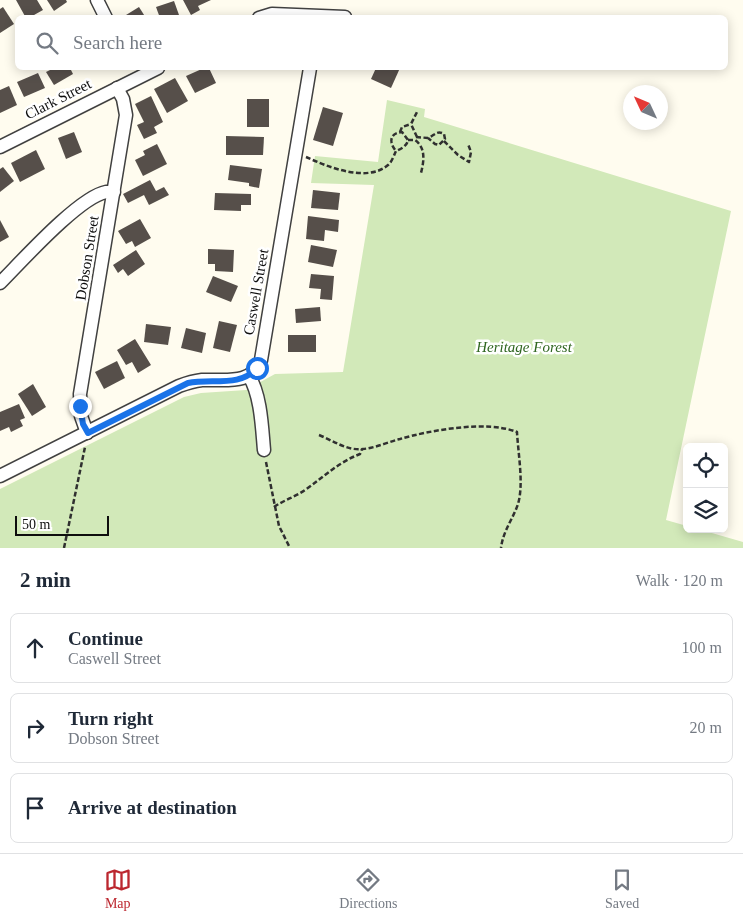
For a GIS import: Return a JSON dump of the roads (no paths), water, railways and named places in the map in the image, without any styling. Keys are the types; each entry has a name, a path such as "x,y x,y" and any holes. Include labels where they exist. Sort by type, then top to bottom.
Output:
{"street":[{"path":"98,0 105,15"},
{"path":"269,15 288,15"},
{"name":"Clark Street","path":"0,147 117,88 134,73 148,70"},
{"name":"Caswell Street","path":"249,376 257,368 261,360 310,70"},
{"name":"Dobson Street","path":"88,433 81,416 80,394 126,115 123,99 117,88"},
{"path":"0,283 77,208 106,192 114,192"},
{"path":"0,476 188,383 204,380 236,380 249,376 254,384 260,412 264,450"}],"park label":[{"name":"Heritage Forest","path":"524,347"}]}
